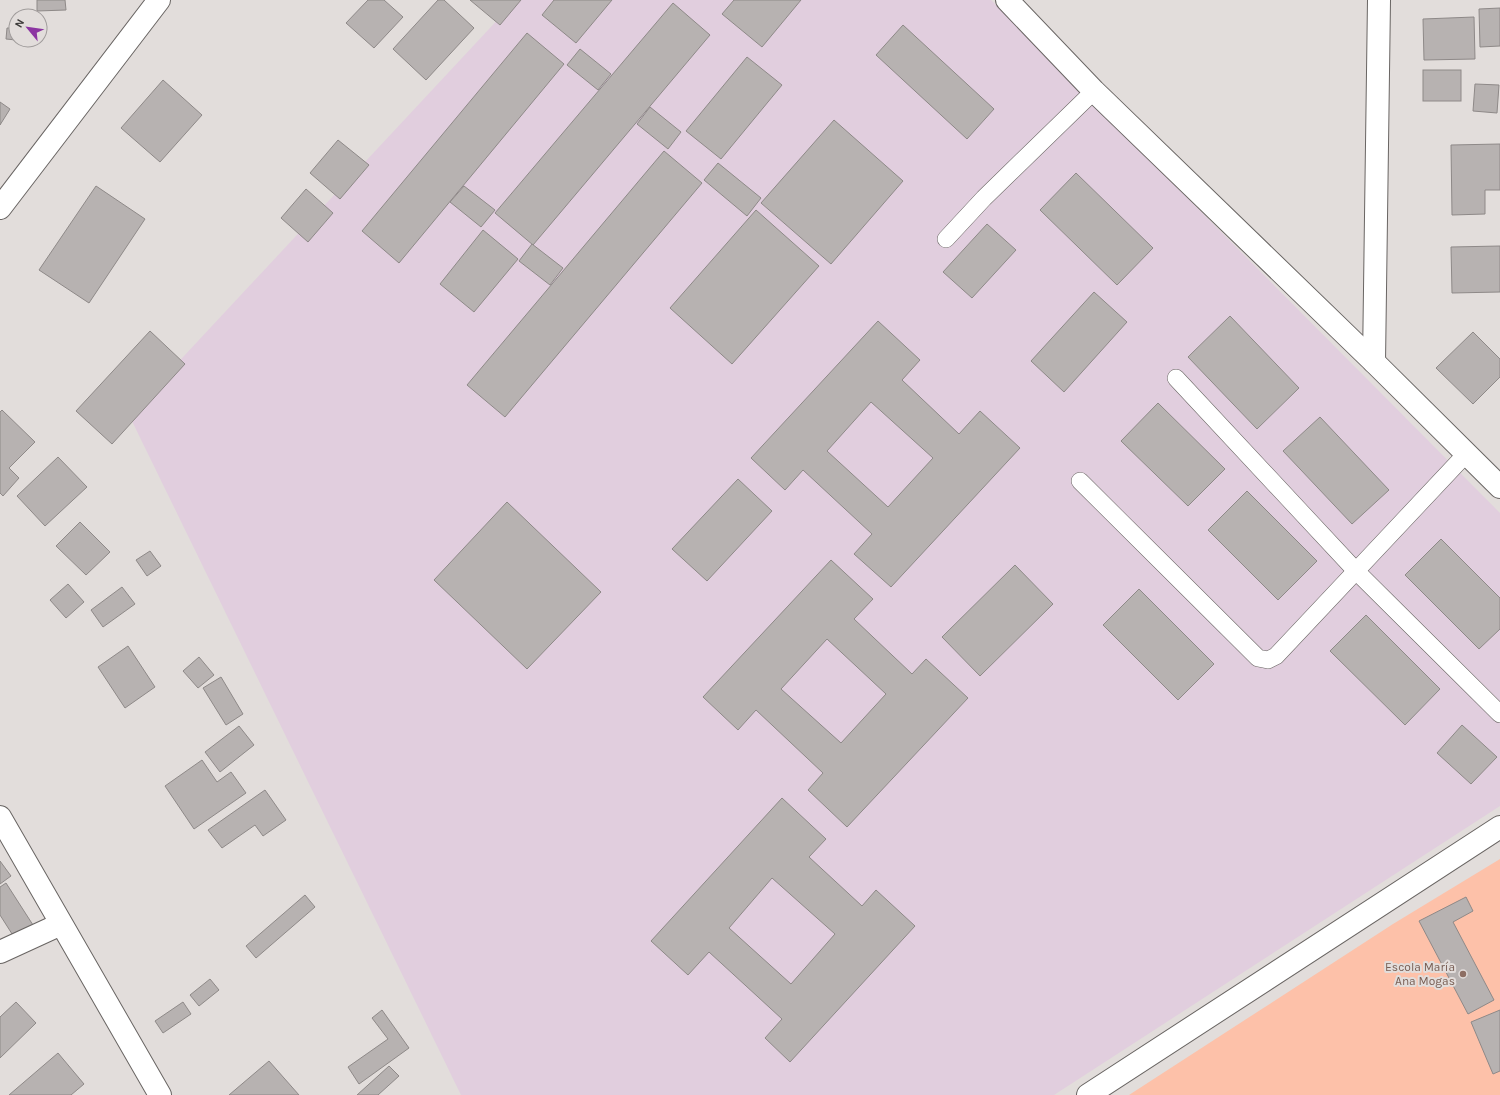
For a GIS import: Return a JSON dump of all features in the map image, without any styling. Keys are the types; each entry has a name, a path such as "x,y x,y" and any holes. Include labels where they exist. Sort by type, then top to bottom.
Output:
{"street":[{"path":"0,208 159,0"},
{"path":"1007,0 1094,91 1374,362 1500,487"},
{"path":"1374,362 1379,0"},
{"path":"0,817 160,1095"},
{"path":"1088,1095 1500,827"},
{"path":"0,952 62,924"}],"lane":[{"path":"946,239 984,198 1094,91"},
{"path":"1176,378 1356,571 1500,714"},
{"path":"1080,480 1258,658 1268,660 1276,656 1466,454"}],"shaded area":[{"path":"516,0 991,0 1500,513 1500,806 1054,1095 461,1095 129,415"},
{"path":"1500,859 1500,1095 1129,1095 1393,924"}],"building":[{"path":"37,0 65,0 66,10 48,11 48,8 37,8"},
{"path":"368,0 384,0 403,17 374,48 346,23"},
{"path":"438,0 444,0 474,28 426,80 393,49"},
{"path":"470,0 521,0 500,25"},
{"path":"554,0 612,0 576,43 542,15"},
{"path":"734,0 801,0 762,47 722,14"},
{"path":"673,3 710,35 533,245 495,213"},
{"path":"1500,8 1500,46 1480,47 1479,9"},
{"path":"1474,17 1475,59 1424,60 1423,19"},
{"path":"903,25 994,109 967,139 876,55"},
{"path":"7,28 8,28 8,39 6,39"},
{"path":"527,33 564,64 399,263 362,231"},
{"path":"580,49 611,74 598,90 567,65"},
{"path":"747,57 782,85 721,159 686,131"},
{"path":"1423,70 1461,70 1461,101 1423,101"},
{"path":"163,80 202,115 160,162 121,128"},
{"path":"1475,84 1499,85 1497,113 1473,111"},
{"path":"0,102 10,109 0,125"},
{"path":"650,107 681,132 668,149 637,124"},
{"path":"834,120 903,181 831,264 761,203"},
{"path":"338,140 369,165 340,199 310,173"},
{"path":"1500,144 1500,190 1485,190 1485,214 1452,215 1451,145"},
{"path":"664,151 702,183 505,417 467,385"},
{"path":"718,163 761,198 747,216 704,180"},
{"path":"1076,173 1153,248 1117,285 1040,210"},
{"path":"96,186 145,219 89,303 39,270"},
{"path":"464,186 495,210 481,227 450,202"},
{"path":"306,189 333,213 308,242 281,218"},
{"path":"756,210 819,266 732,364 670,308"},
{"path":"987,224 1016,250 972,298 943,272"},
{"path":"483,230 518,259 474,312 440,284"},
{"path":"532,244 563,268 550,285 519,261"},
{"path":"1500,246 1500,292 1452,293 1451,247"},
{"path":"1094,292 1127,322 1064,392 1031,361"},
{"path":"1230,316 1299,388 1257,429 1188,357"},
{"path":"878,321 920,360 902,380 959,434 980,411 1020,448 891,587 854,554 872,534 803,470 785,490 751,458","holes":["871,402 933,458 888,507 827,451"]},
{"path":"150,331 185,364 112,444 76,411"},
{"path":"1473,332 1500,359 1500,377 1473,404 1436,368"},
{"path":"1158,403 1225,469 1188,506 1121,441"},
{"path":"2,410 35,442 9,468 19,478 3,496 0,493 0,412"},
{"path":"1320,417 1389,490 1352,524 1283,451"},
{"path":"58,457 87,487 45,526 17,496"},
{"path":"738,479 772,511 707,581 672,549"},
{"path":"1247,491 1317,561 1278,600 1208,530"},
{"path":"507,502 601,592 527,669 434,580"},
{"path":"80,522 110,552 86,575 56,546"},
{"path":"1441,539 1500,598 1500,629 1479,649 1405,575"},
{"path":"150,551 161,566 147,576 136,560"},
{"path":"831,560 873,599 854,619 912,674 926,659 968,698 847,827 808,790 823,773 756,710 738,730 703,697","holes":["827,639 886,694 841,743 781,689"]},
{"path":"1015,565 1053,604 980,676 942,637"},
{"path":"68,584 84,602 66,618 50,600"},
{"path":"122,587 135,604 103,627 91,610"},
{"path":"1139,589 1214,664 1178,700 1103,625"},
{"path":"1366,615 1440,689 1405,725 1330,651"},
{"path":"128,646 155,687 125,708 98,667"},
{"path":"199,657 214,675 198,688 183,671"},
{"path":"221,677 243,714 226,725 203,688"},
{"path":"1462,725 1497,757 1471,784 1437,753"},
{"path":"239,726 254,745 220,772 205,752"},
{"path":"202,760 217,782 231,772 246,793 194,829 165,786"},
{"path":"265,790 286,820 263,836 255,825 222,848 208,830"},
{"path":"782,798 826,839 809,857 862,906 876,890 915,926 790,1062 765,1038 782,1019 709,952 688,975 651,941","holes":["772,878 835,934 791,984 729,928"]},
{"path":"0,861 11,876 0,884"},
{"path":"6,883 33,925 14,937 0,915 0,887"},
{"path":"305,895 315,907 256,958 246,946"},
{"path":"1466,897 1473,911 1453,922 1494,1000 1468,1014 1419,921"},
{"path":"210,979 219,990 199,1006 190,995"},
{"path":"16,1002 36,1023 0,1058 0,1017"},
{"path":"183,1002 191,1014 163,1033 155,1021"},
{"path":"382,1010 409,1048 359,1084 348,1067 388,1039 372,1018"},
{"path":"1500,1010 1500,1071 1493,1074 1471,1022"},
{"path":"58,1053 84,1084 71,1095 9,1095"},
{"path":"269,1061 299,1095 229,1095"},
{"path":"389,1066 399,1076 378,1095 357,1095"}],"place":[{"name":"Escola María Ana Mogas","path":"1463,974"}]}
